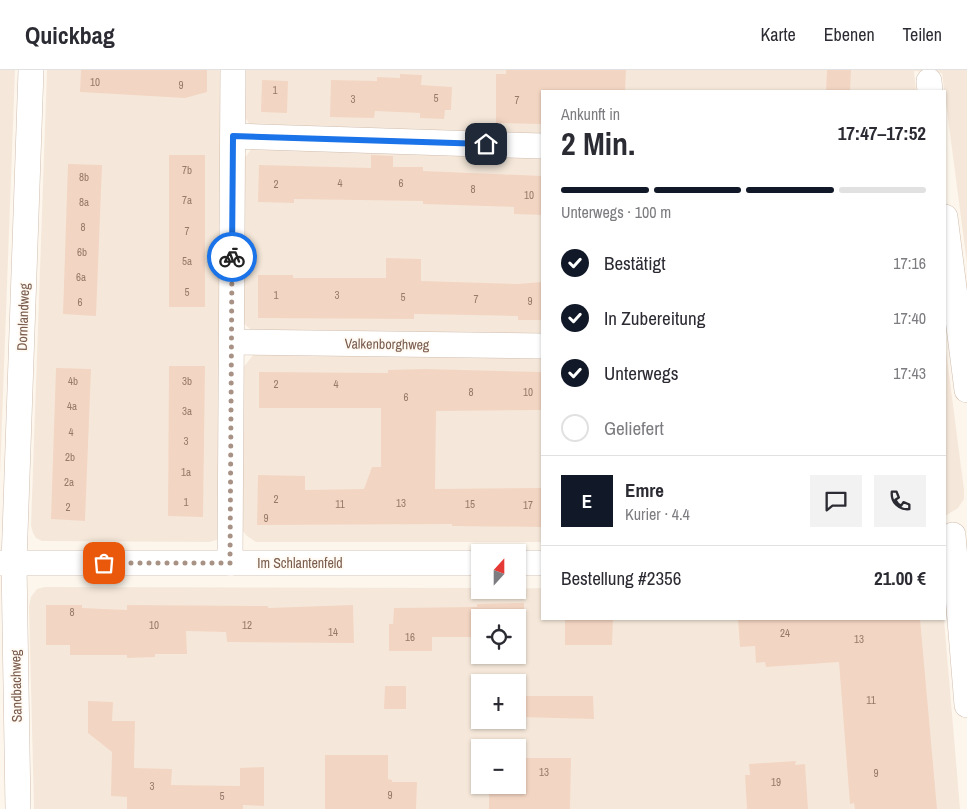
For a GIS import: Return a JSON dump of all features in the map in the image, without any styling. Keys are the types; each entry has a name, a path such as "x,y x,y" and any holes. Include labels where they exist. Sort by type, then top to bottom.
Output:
{"street":[{"name":"Dornlandweg","path":"7,563 31,70"},
{"path":"230,563 233,70"},
{"path":"233,136 541,146"},
{"path":"946,234 951,317 967,390"},
{"name":"Valkenborghweg","path":"232,342 541,346"},
{"path":"955,533 967,705"},
{"name":"Im Schlantenfeld","path":"7,563 471,563"},
{"name":"Sandbachweg","path":"7,563 18,809"},
{"path":"526,563 541,563"}],"shaded area":[{"path":"0,70 15,70 0,474"},
{"path":"47,70 226,70 222,533 217,540 209,542 42,541 36,538 33,533 31,526"},
{"path":"243,70 967,70 967,263 946,103 946,90 944,90 942,73 914,71 916,90 541,90 541,139 250,125 243,114"},
{"path":"252,148 541,155 541,337 256,334 242,322 241,163"},
{"path":"946,351 964,490 964,499 958,508 946,515"},
{"path":"254,354 541,356 541,542 256,542 242,530 242,369"},
{"path":"45,587 471,588 471,599 526,599 526,589 541,588 541,620 944,620 960,809 34,809 29,606 31,597 37,589"}],"building":[{"path":"81,70 207,70 207,92 185,98 80,92"},
{"path":"506,70 626,70 625,90 541,90 541,124 496,123 496,74 506,74"},
{"path":"827,70 851,70 850,90 826,90"},
{"path":"400,74 422,75 421,85 452,87 451,110 445,110 444,119 420,118 420,113 375,111 374,118 330,117 331,80 377,81 377,77 400,78"},
{"path":"262,80 288,81 287,113 261,112"},
{"path":"169,155 205,155 205,307 169,307"},
{"path":"371,155 393,156 393,167 423,167 423,171 541,176 541,215 514,214 514,207 423,204 423,201 294,199 294,203 258,202 259,165 371,168"},
{"path":"68,164 102,165 96,316 63,314"},
{"path":"386,258 421,259 421,281 518,284 541,282 541,320 518,320 518,316 420,314 414,314 414,319 258,318 258,275 293,275 293,278 386,278"},
{"path":"169,366 205,366 203,517 168,516"},
{"path":"56,368 91,369 85,521 51,519"},
{"path":"388,370 541,372 541,410 436,411 435,489 541,488 541,527 452,526 452,524 257,525 258,475 305,476 305,490 364,489 372,467 381,467 381,408 259,408 259,372 388,373"},
{"path":"524,603 524,609 471,609 471,637 432,637 432,651 389,651 389,624 393,624 394,608 477,607 477,604"},
{"path":"46,605 82,605 82,608 127,610 127,605 268,606 268,608 353,605 354,643 227,642 226,632 186,631 187,654 155,654 155,657 127,658 127,655 70,655 70,645 46,645"},
{"path":"565,620 613,620 612,645 565,645"},
{"path":"738,620 920,620 937,809 855,809 854,803 850,804 839,662 766,667 765,662 756,663 755,646 740,647"},
{"path":"385,686 406,686 406,709 384,709"},
{"path":"526,696 593,696 594,719 526,717"},
{"path":"88,701 113,702 112,721 135,721 134,768 172,769 171,785 240,786 240,768 264,767 264,806 243,805 243,809 127,809 127,797 111,796 112,752 88,733"},
{"path":"325,755 388,755 388,779 392,780 392,782 417,782 416,809 325,809"},
{"path":"526,758 571,758 570,809 489,809 489,794 526,794"},
{"path":"796,761 795,765 805,764 808,809 747,809 745,775 750,775 749,764"}],"way so far":[{"path":"104,563 230,563 232,257"}],"route":[{"path":"232,257 233,136 486,144"}]}
